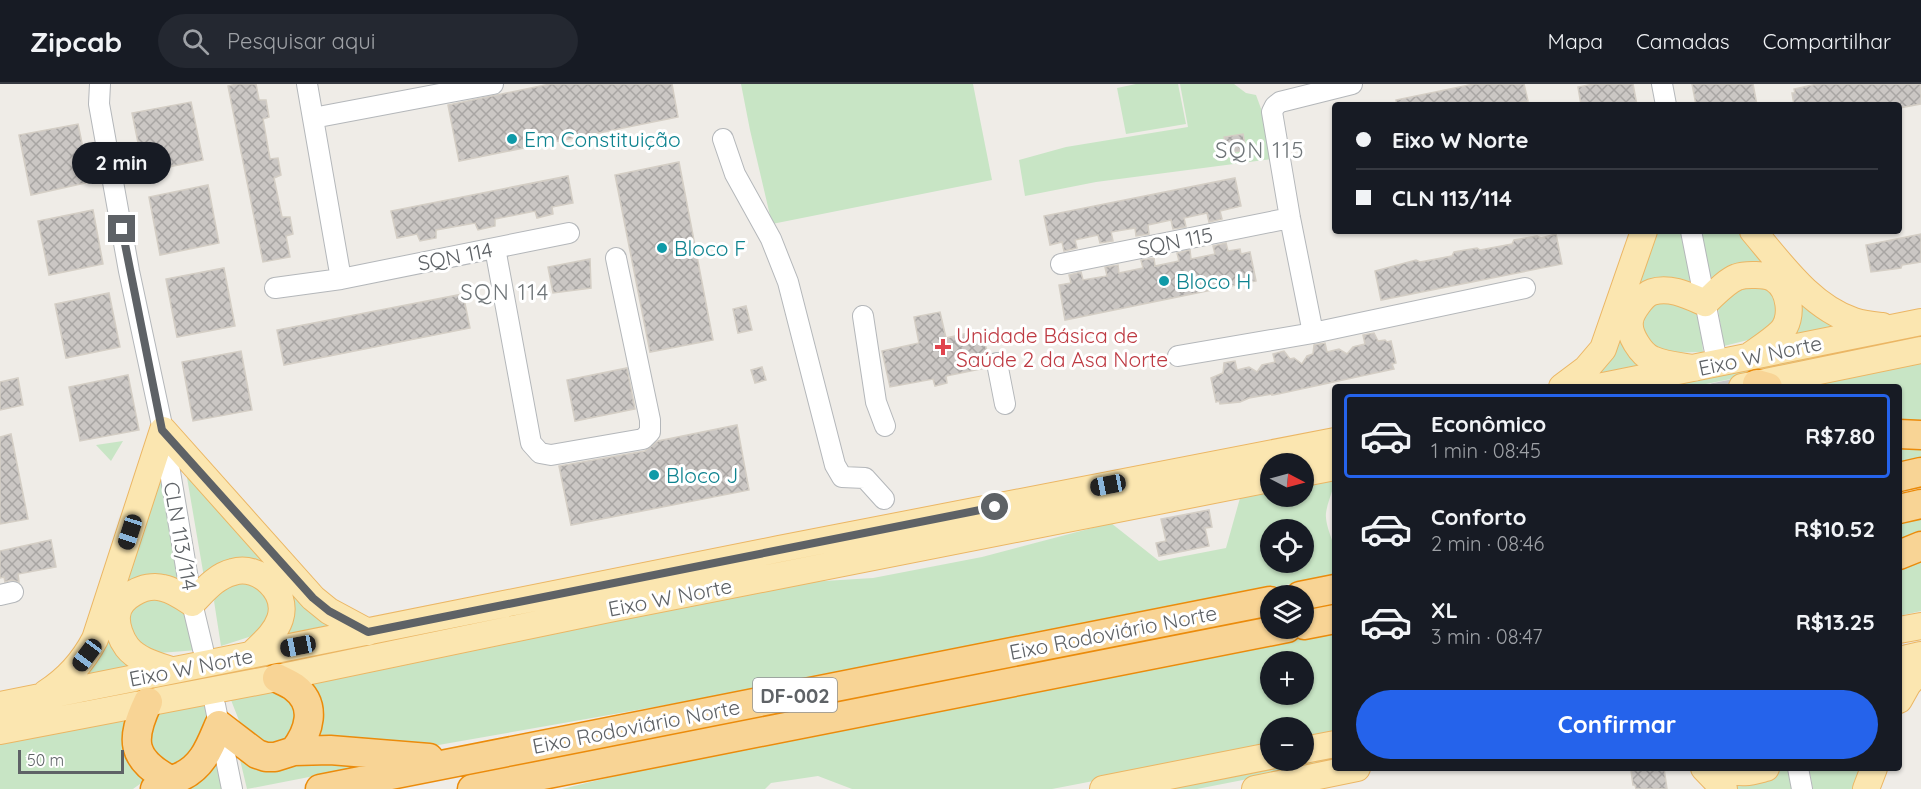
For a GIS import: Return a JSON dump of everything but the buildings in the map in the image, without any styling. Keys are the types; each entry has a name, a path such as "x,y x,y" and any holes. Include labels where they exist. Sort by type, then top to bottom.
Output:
{"highway":[{"path":"1902,434 1921,435"},
{"path":"1902,476 1921,472"},
{"path":"1902,508 1921,504"},
{"path":"1902,554 1921,546"},
{"path":"1314,593 1332,590"},
{"name":"Eixo Rodoviário Norte","path":"320,789 1260,603"},
{"path":"1314,623 1332,620"},
{"name":"Eixo Rodoviário Norte","path":"472,789 1260,633"},
{"path":"277,678 295,688 306,702 309,715 304,738 294,751"},
{"path":"148,702 137,731 138,754 162,785 182,776 202,761 217,715 257,754 275,757 294,751 330,750 458,761"}],"main road":[{"path":"1566,384 1586,369 1603,349 1643,234"},
{"path":"1756,234 1812,296 1830,309 1854,321 1891,328"},
{"path":"1694,368 1653,360 1642,352 1634,338 1630,321 1639,301 1650,292 1664,290 1684,294 1706,303 1720,288 1738,276 1754,274 1773,278 1786,293 1790,307 1787,323 1782,332 1748,357"},
{"name":"Eixo W Norte","path":"1613,384 1921,322"},
{"name":"Eixo W Norte","path":"1765,384 1921,350"},
{"path":"162,430 313,598 329,611 368,632"},
{"path":"41,697 76,670 95,639 162,430"},
{"name":"Eixo W Norte","path":"0,705 779,549 1332,442"},
{"path":"1314,471 1332,468"},
{"name":"Eixo W Norte","path":"0,731 277,678 609,609 1260,481"},
{"path":"171,670 151,664 127,648 120,636 116,615 119,607 129,597 144,588 164,588 192,603 213,582 234,571 249,570 260,574 272,584 278,593 282,605 281,617 275,630 251,655"},
{"path":"1902,629 1921,626"},
{"path":"1902,659 1921,655"},
{"path":"1902,695 1921,669"},
{"path":"1314,748 1332,745"},
{"path":"1103,789 1260,758"},
{"path":"1255,789 1342,771"},
{"path":"1707,771 1724,789"},
{"path":"1732,771 1747,773 1755,771"},
{"path":"1866,789 1873,771"}],"street":[{"name":"CLN 113/114","path":"87,84 99,94 129,271 162,430 192,603 203,649"},
{"path":"307,84 341,279"},
{"path":"313,118 493,84"},
{"path":"1313,333 1272,112 1280,102 1352,84"},
{"path":"1662,84 1665,102"},
{"path":"723,139 735,174 771,239 788,282 835,465 842,477 865,478 884,499"},
{"name":"SQN 115","path":"1061,264 1290,218"},
{"name":"SQN 114","path":"275,288 341,279 569,233"},
{"path":"1692,234 1715,352"},
{"path":"495,248 531,443 540,453 551,454 643,439 650,432 650,420 616,258"},
{"path":"1178,356 1313,333 1525,288"},
{"path":"863,316 876,402 885,426"},
{"path":"997,363 1005,404"},
{"path":"217,715 232,789"},
{"path":"1799,771 1802,789"}],"green space":[{"path":"741,84 973,84 992,180 772,224"},
{"path":"1136,84 1178,84 1186,124 1126,134 1117,88"},
{"path":"1180,84 1234,84 1246,93 1256,95 1263,114 1272,159 1096,182 1025,196 1019,160 1066,147 1188,127"},
{"path":"1647,234 1682,234 1693,287 1676,278 1664,278 1624,308 1652,366 1584,379"},
{"path":"1702,234 1750,234 1861,327 1781,341 1777,270 1758,262 1740,264 1711,285"},
{"path":"1760,279 1782,300 1771,329 1752,339 1724,346 1718,309 1724,291"},
{"path":"1651,296 1693,305 1701,327 1703,352 1656,353 1643,348 1642,306"},
{"path":"1921,330 1921,341 1706,384 1647,384"},
{"path":"1921,359 1921,429 1902,427 1902,384 1808,384"},
{"path":"1902,438 1921,440 1921,460 1902,463"},
{"path":"123,441 111,461 96,445"},
{"path":"184,460 349,627 269,643 277,577 205,583"},
{"path":"159,463 186,588 117,605 141,665 72,683"},
{"path":"1332,475 1332,491 1326,517 1332,540 1332,576 1285,585 1260,585 1260,590 808,680 427,747 308,741 295,680 792,583 873,578 982,557 1111,523 1159,561 1226,548 1242,491 1260,488 1260,507 1314,507 1314,478"},
{"path":"1921,510 1921,534 1902,543 1902,514"},
{"path":"1921,551 1921,611 1902,615 1902,560"},
{"path":"230,578 270,589 273,619 255,635 221,646 214,601"},
{"path":"144,592 184,603 198,650 159,653 145,650 126,633 133,602"},
{"path":"1332,628 1332,735 1314,738 1314,717 1260,717 1260,749 1052,789 852,789 818,776 771,783 765,789 562,789 704,754 1275,639 1314,639 1314,631"},
{"path":"276,687 293,693 297,739 262,744 242,728 229,695"},
{"path":"210,701 209,725 203,745 170,769 153,762 149,718 163,709"},
{"path":"134,715 151,776 133,789 0,789 0,740"},
{"path":"236,743 386,762 247,789"},
{"path":"1332,751 1332,763 1314,766 1314,757"},
{"path":"214,754 227,789 168,789"},
{"path":"1260,766 1260,771 1289,771 1197,789 1132,789"},
{"path":"1723,771 1790,771 1793,789 1730,789"},
{"path":"1810,771 1863,771 1857,789 1813,789"}],"tunnel":[{"path":"1715,352 1721,384"}],"place":[{"name":"Em Constituição","path":"512,139"},
{"name":"Bloco F","path":"662,248"},
{"name":"Bloco H","path":"1164,281"},
{"name":"Unidade Básica de Saúde 2 da Asa Norte","path":"943,347"},
{"name":"Bloco J","path":"654,475"}],"district":[{"name":"SQN 115","path":"1260,150"},
{"name":"SQN 114","path":"505,292"}],"route":[{"path":"122,229 162,430 313,598 329,611 368,632 995,507"}]}
